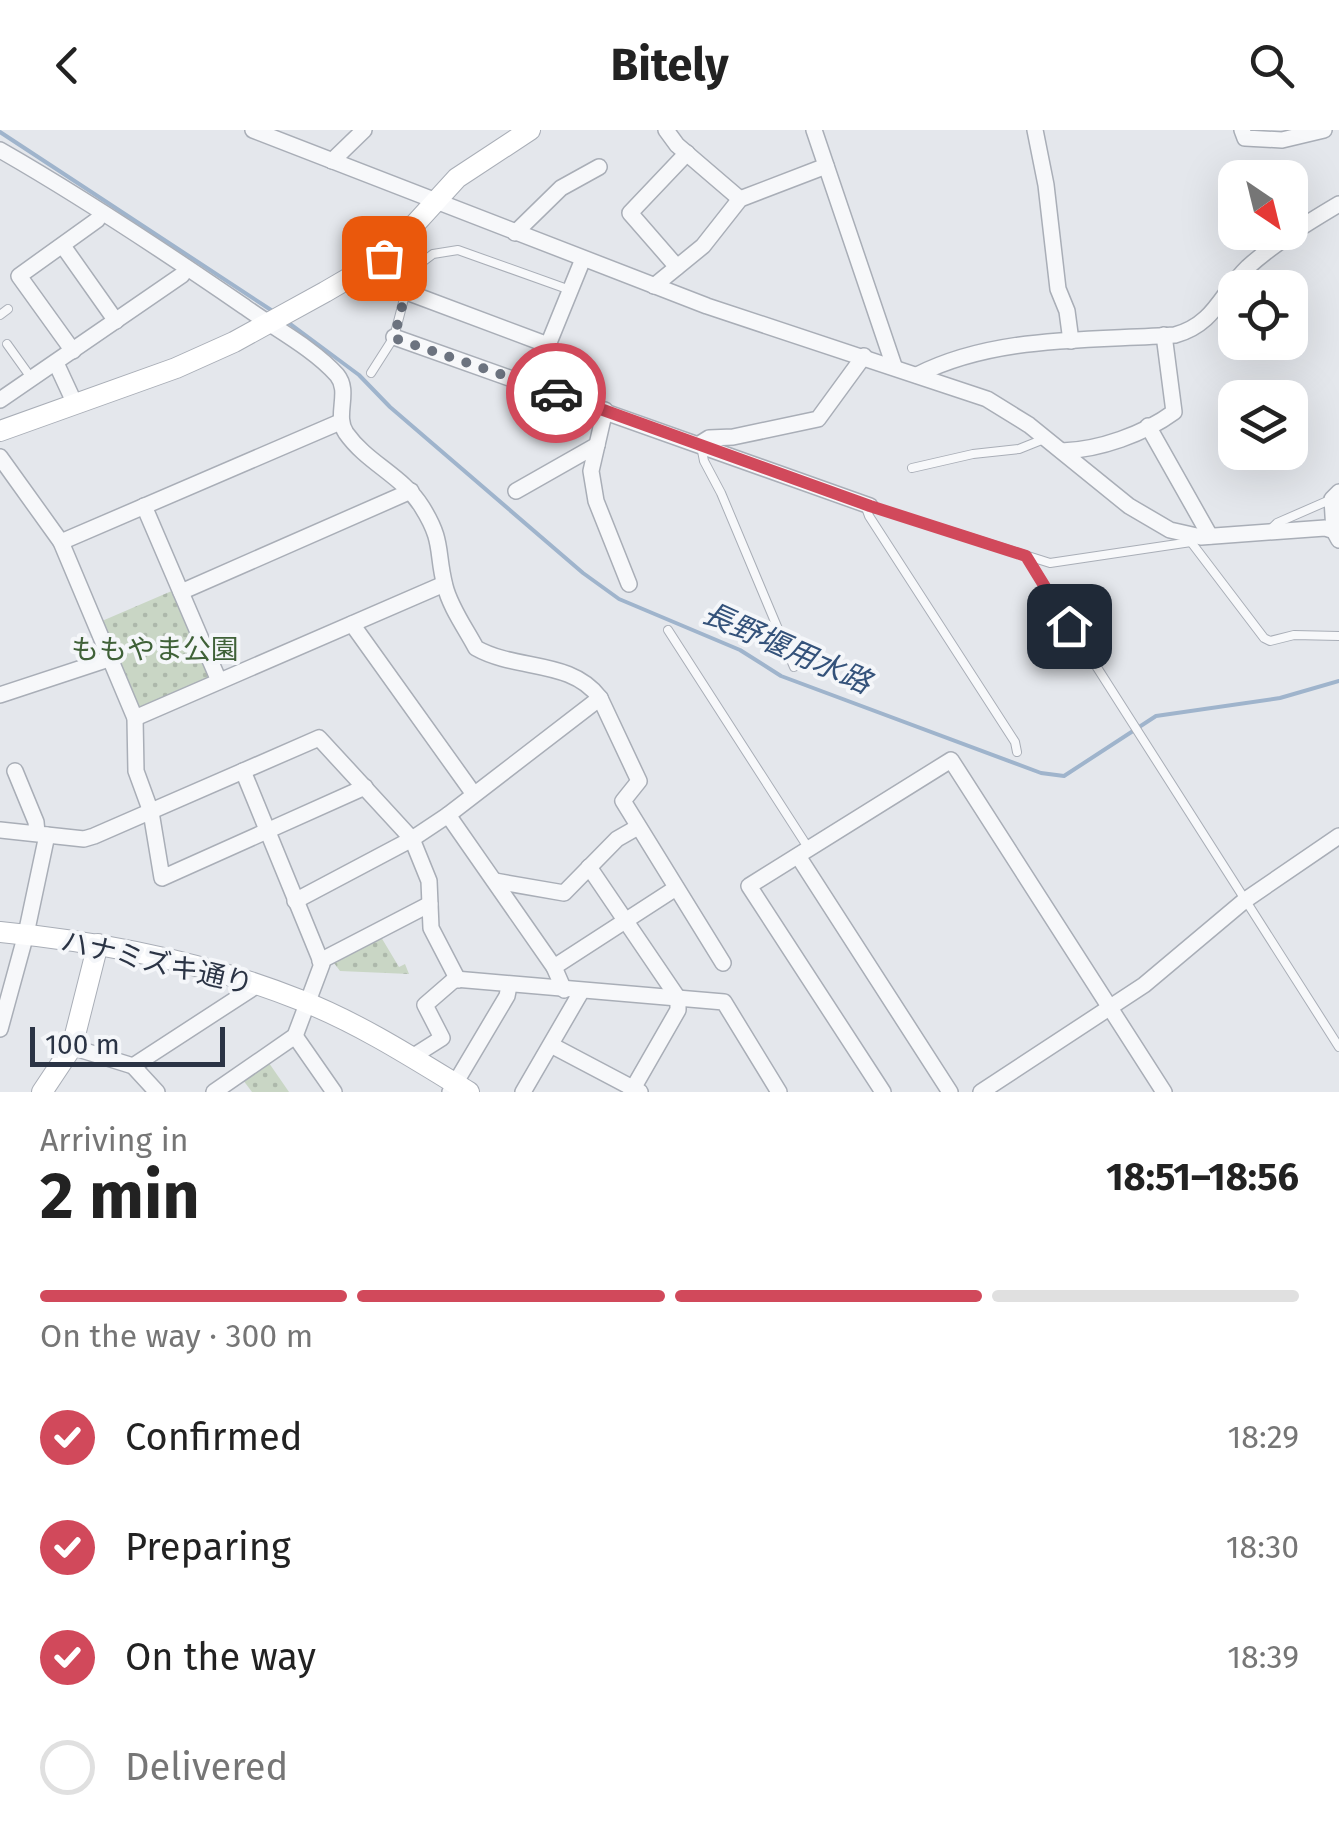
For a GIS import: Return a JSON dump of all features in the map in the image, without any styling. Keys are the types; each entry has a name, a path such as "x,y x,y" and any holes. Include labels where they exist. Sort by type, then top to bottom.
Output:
{"street":[{"path":"253,130 654,286 987,399 1150,520 1198,538 1314,528 1337,533 1335,495"},
{"path":"332,162 364,130"},
{"path":"0,430 176,368 268,324 392,251 466,170 530,130"},
{"path":"666,130 740,199"},
{"path":"814,130 894,366"},
{"path":"1035,130 1046,185 1058,289 1068,311 1071,341"},
{"path":"1242,130 1244,138 1282,140 1324,130"},
{"path":"0,150 187,268 339,378 343,390 340,422 374,464 411,491 436,530 444,584 476,648 540,669 568,672 592,687 600,698 639,781 623,801 724,963"},
{"path":"676,268 630,214 687,153"},
{"path":"654,286 715,232 740,199 826,166"},
{"path":"515,232 562,188 599,167"},
{"path":"917,375 945,361 1028,343 1164,335 1195,329 1244,271 1339,204"},
{"path":"73,351 20,276 102,214"},
{"path":"63,246 116,321"},
{"path":"373,264 406,291 548,345 583,258"},
{"path":"0,400 187,268"},
{"path":"1062,451 1088,450 1174,412 1164,335"},
{"path":"394,338 867,504"},
{"path":"700,444 709,438 733,437 818,419 864,356"},
{"path":"56,363 75,404"},
{"path":"604,410 591,471 596,502 630,584"},
{"path":"61,542 340,422"},
{"path":"1148,426 1198,538"},
{"path":"516,491 597,445"},
{"path":"0,457 61,542 136,718 136,771 151,812 162,878 365,788"},
{"path":"181,592 411,491"},
{"path":"144,506 220,681"},
{"path":"136,718 444,584"},
{"path":"352,624 473,793"},
{"path":"0,695 110,659"},
{"path":"295,901 412,839 600,698"},
{"path":"0,830 84,839 320,738 412,839 430,880 430,928 458,980"},
{"path":"882,1092 750,886 950,760 1164,1092"},
{"path":"0,1029 8,970 26,934 42,834 15,771"},
{"path":"214,1092 295,1036 320,962 243,771"},
{"path":"448,815 573,991"},
{"path":"495,882 564,892 618,839 638,827"},
{"path":"981,1092 1144,985 1244,901 1339,836"},
{"path":"804,852 950,1092"},
{"path":"551,1045 635,1091 678,1010 678,998 589,866"},
{"path":"554,968 676,888"},
{"path":"320,962 430,904"},
{"name":"ハナミズキ通り","path":"0,932 98,944 227,972 307,1003 412,1057 459,1090"},
{"path":"42,1092 72,1047 98,944"},
{"path":"412,1057 442,1038 425,1005 458,980 724,1002 780,1092"},
{"path":"133,1066 259,984"},
{"path":"459,1090 509,986"},
{"path":"523,1092 551,1045 573,991"},
{"path":"295,1036 334,1092"},
{"path":"72,1047 133,1066 157,1092"}],"lane":[{"path":"371,373 394,338 406,291 418,266 433,254 458,250 570,290"},
{"path":"8,344 32,379"},
{"path":"912,468 984,452 1020,449 1045,439"},
{"path":"700,444 794,667"},
{"path":"1269,531 1277,522 1335,495"},
{"path":"1017,752 1015,742 869,516 867,504 1026,556 1060,562 1198,538 1264,638 1339,636"},
{"path":"1026,556 1339,1047"},
{"path":"668,630 804,852"}],"green space":[{"name":"ももやま公園","path":"174,590 209,677 144,708 136,705 102,621"},
{"path":"381,937 399,967 405,964 409,974 340,971 334,963"},
{"path":"269,1063 289,1092 252,1092 243,1080"}],"waterway":[{"name":"長野堰用水路","path":"0,132 271,310"},
{"name":"長野堰用水路","path":"289,323 359,375 390,407 583,573 619,599 740,650 781,676 1041,773 1064,776 1156,716 1280,698 1339,681"}],"way so far":[{"path":"384,258 373,264 406,291 394,338 556,393"}],"route":[{"path":"556,393 870,506 1026,556 1069,626"}]}
